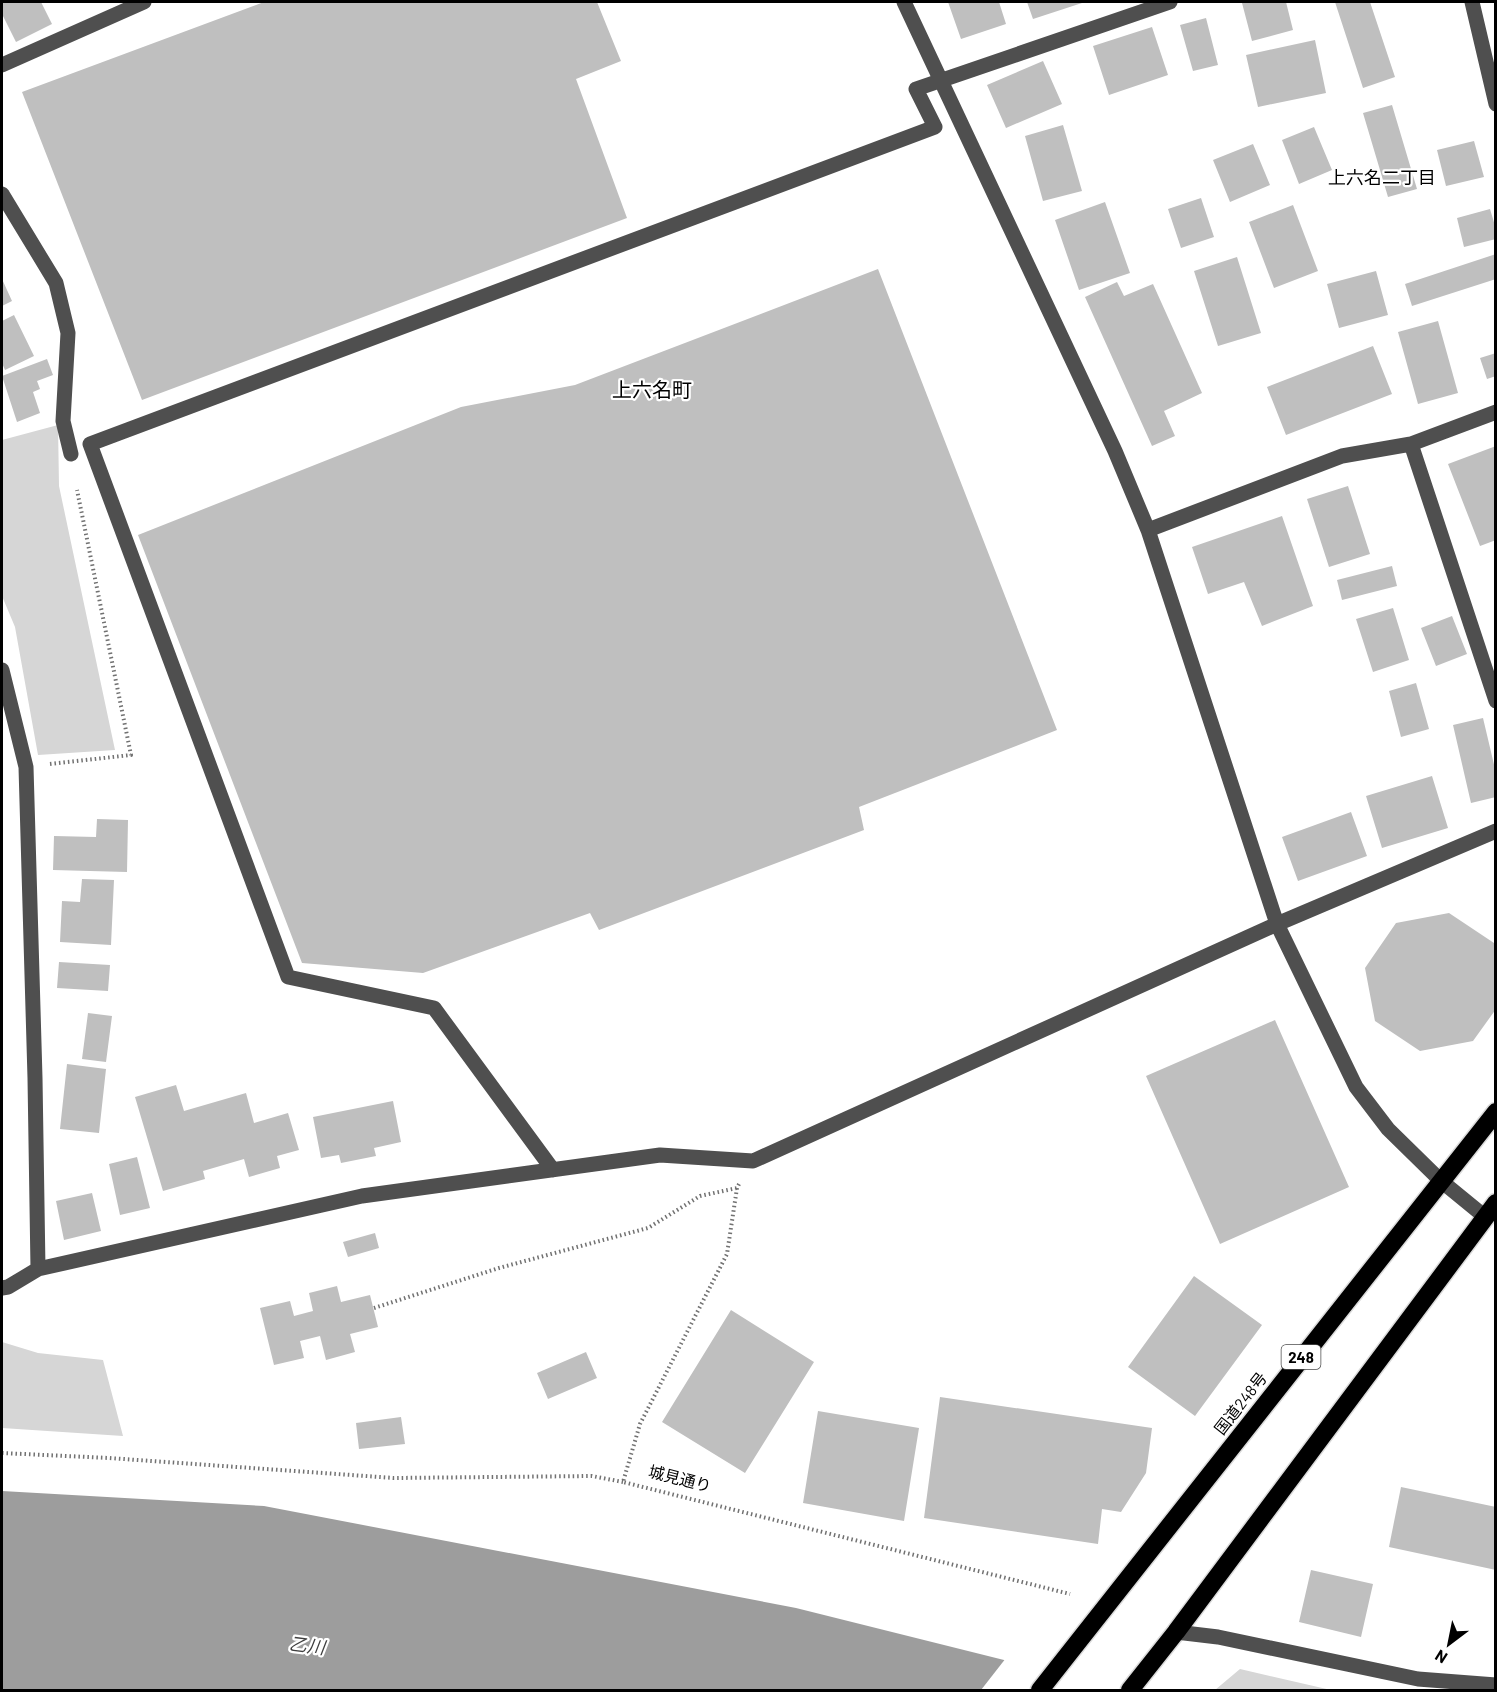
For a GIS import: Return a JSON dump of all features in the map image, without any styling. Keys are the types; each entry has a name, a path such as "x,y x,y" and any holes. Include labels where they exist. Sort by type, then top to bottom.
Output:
{"highway":[{"name":"国道248号","path":"1040,1690 1440,1180 1496,1112"},
{"path":"1130,1690 1176,1632 1490,1209"}],"street":[{"path":"2,65 144,2"},
{"path":"904,2 1115,451 1148,530 1277,924 1356,1087 1388,1129 1440,1180 1490,1209"},
{"path":"553,1170 434,1008 288,977 90,444 935,127 916,89 1170,2"},
{"path":"1472,2 1496,104"},
{"path":"2,194 56,283 68,333 63,421 71,454"},
{"path":"1148,530 1342,456 1411,444 1496,412"},
{"path":"1411,444 1496,701"},
{"path":"2,670 26,767 38,1269"},
{"path":"2,1288 8,1287 38,1269 362,1196 660,1155 753,1161 1277,924 1496,831"},
{"path":"1176,1632 1218,1637 1418,1679 1496,1685"}],"path":[{"path":"26,767 131,755 71,454"},
{"name":"城見通り","path":"753,1161 736,1188 727,1254 639,1424 623,1482 1070,1594"},
{"path":"374,1308 499,1268 648,1228 700,1196 736,1188"},
{"path":"2,1453 109,1458 394,1478 592,1476 623,1482"}],"shaded area":[{"path":"58,425 59,486 115,750 38,755 15,627 2,596 2,440"},
{"path":"2,1342 38,1353 103,1360 123,1436 2,1428"},
{"path":"1240,1669 1331,1690 1215,1690"}],"water":[{"name":"乙川","path":"2,1491 264,1506 796,1608 1124,1690 2,1690"}],"pier":[{"path":"1006,1658 1125,1688 1127,1690 981,1690"}],"building":[{"path":"2,2 41,2 52,24 16,42 2,14"},
{"path":"264,2 597,2 621,61 576,79 627,218 142,400 22,92"},
{"path":"948,2 999,2 1006,24 961,39"},
{"path":"1027,2 1081,2 1082,3 1033,19"},
{"path":"1286,2 1293,30 1252,41 1242,3"},
{"path":"1335,2 1370,2 1395,77 1363,88"},
{"path":"1206,18 1218,65 1193,71 1180,25"},
{"path":"1152,27 1168,75 1109,95 1093,46"},
{"path":"1315,40 1326,93 1258,107 1246,55"},
{"path":"1043,61 1062,104 1006,128 987,85"},
{"path":"1392,105 1417,189 1388,197 1363,113"},
{"path":"1063,125 1082,191 1043,201 1025,136"},
{"path":"1314,127 1332,170 1299,184 1282,140"},
{"path":"1474,141 1484,177 1446,186 1437,150"},
{"path":"1253,144 1270,185 1230,202 1213,160"},
{"path":"1201,198 1214,237 1181,248 1168,209"},
{"path":"1105,202 1130,273 1079,290 1055,220"},
{"path":"1293,205 1318,271 1274,288 1249,222"},
{"path":"1490,209 1496,229 1496,239 1464,247 1457,218"},
{"path":"1496,254 1496,279 1412,306 1405,284"},
{"path":"1237,257 1261,333 1218,346 1194,271"},
{"path":"878,269 1057,730 859,807 864,830 599,930 590,913 423,973 302,963 138,535 461,407 575,385"},
{"path":"1376,271 1388,315 1339,328 1327,284"},
{"path":"2,279 12,301 2,306"},
{"path":"1117,282 1124,296 1153,284 1202,393 1164,411 1175,436 1152,446 1085,297"},
{"path":"14,315 34,356 5,370 2,363 2,321"},
{"path":"1438,321 1458,393 1418,404 1398,332"},
{"path":"1373,346 1392,394 1286,435 1267,387"},
{"path":"1496,353 1496,376 1487,379 1480,358"},
{"path":"47,359 53,375 37,381 40,389 33,392 40,413 17,422 2,376"},
{"path":"1496,446 1496,540 1480,546 1448,464"},
{"path":"1348,486 1370,554 1329,567 1307,499"},
{"path":"1282,516 1313,606 1262,626 1244,582 1208,594 1192,547"},
{"path":"1392,566 1397,586 1342,600 1337,580"},
{"path":"1393,608 1409,660 1373,672 1356,619"},
{"path":"1452,616 1467,654 1436,666 1421,628"},
{"path":"1416,683 1429,729 1401,737 1389,691"},
{"path":"1483,718 1496,773 1496,797 1471,803 1453,725"},
{"path":"1432,776 1448,828 1382,848 1366,796"},
{"path":"1351,812 1367,856 1298,881 1282,837"},
{"path":"97,819 128,820 127,872 53,870 54,836 96,837"},
{"path":"82,879 114,880 111,945 60,942 62,901 80,902"},
{"path":"1449,913 1494,943 1496,1009 1473,1041 1420,1051 1375,1021 1365,968 1396,923"},
{"path":"59,962 110,965 108,991 57,988"},
{"path":"88,1013 112,1016 106,1062 82,1059"},
{"path":"1275,1020 1349,1187 1220,1244 1146,1076"},
{"path":"67,1064 106,1069 99,1133 60,1129"},
{"path":"176,1085 184,1111 246,1093 254,1123 288,1113 299,1150 277,1156 280,1168 249,1177 244,1159 203,1171 205,1179 163,1191 135,1097"},
{"path":"393,1101 401,1142 374,1148 376,1156 341,1163 339,1155 321,1158 313,1117"},
{"path":"137,1157 150,1208 120,1215 109,1164"},
{"path":"92,1193 101,1231 64,1240 56,1201"},
{"path":"375,1233 379,1248 348,1257 343,1242"},
{"path":"1194,1276 1262,1325 1195,1416 1128,1367"},
{"path":"337,1286 341,1302 370,1295 378,1327 350,1334 355,1352 326,1360 320,1336 300,1341 304,1358 274,1365 260,1308 290,1301 294,1316 313,1311 309,1293"},
{"path":"731,1310 814,1362 745,1473 662,1422"},
{"path":"586,1352 597,1378 548,1399 537,1373"},
{"path":"940,1397 1152,1428 1146,1473 1121,1512 1102,1509 1098,1544 924,1518"},
{"path":"818,1411 919,1428 904,1521 803,1503"},
{"path":"401,1417 405,1444 359,1449 356,1423"},
{"path":"1401,1487 1496,1507 1496,1570 1389,1547"},
{"path":"1311,1570 1373,1584 1361,1637 1299,1622"}],"district":[{"name":"上六名二丁目","path":"1382,177"},
{"name":"上六名町","path":"652,389"}]}
